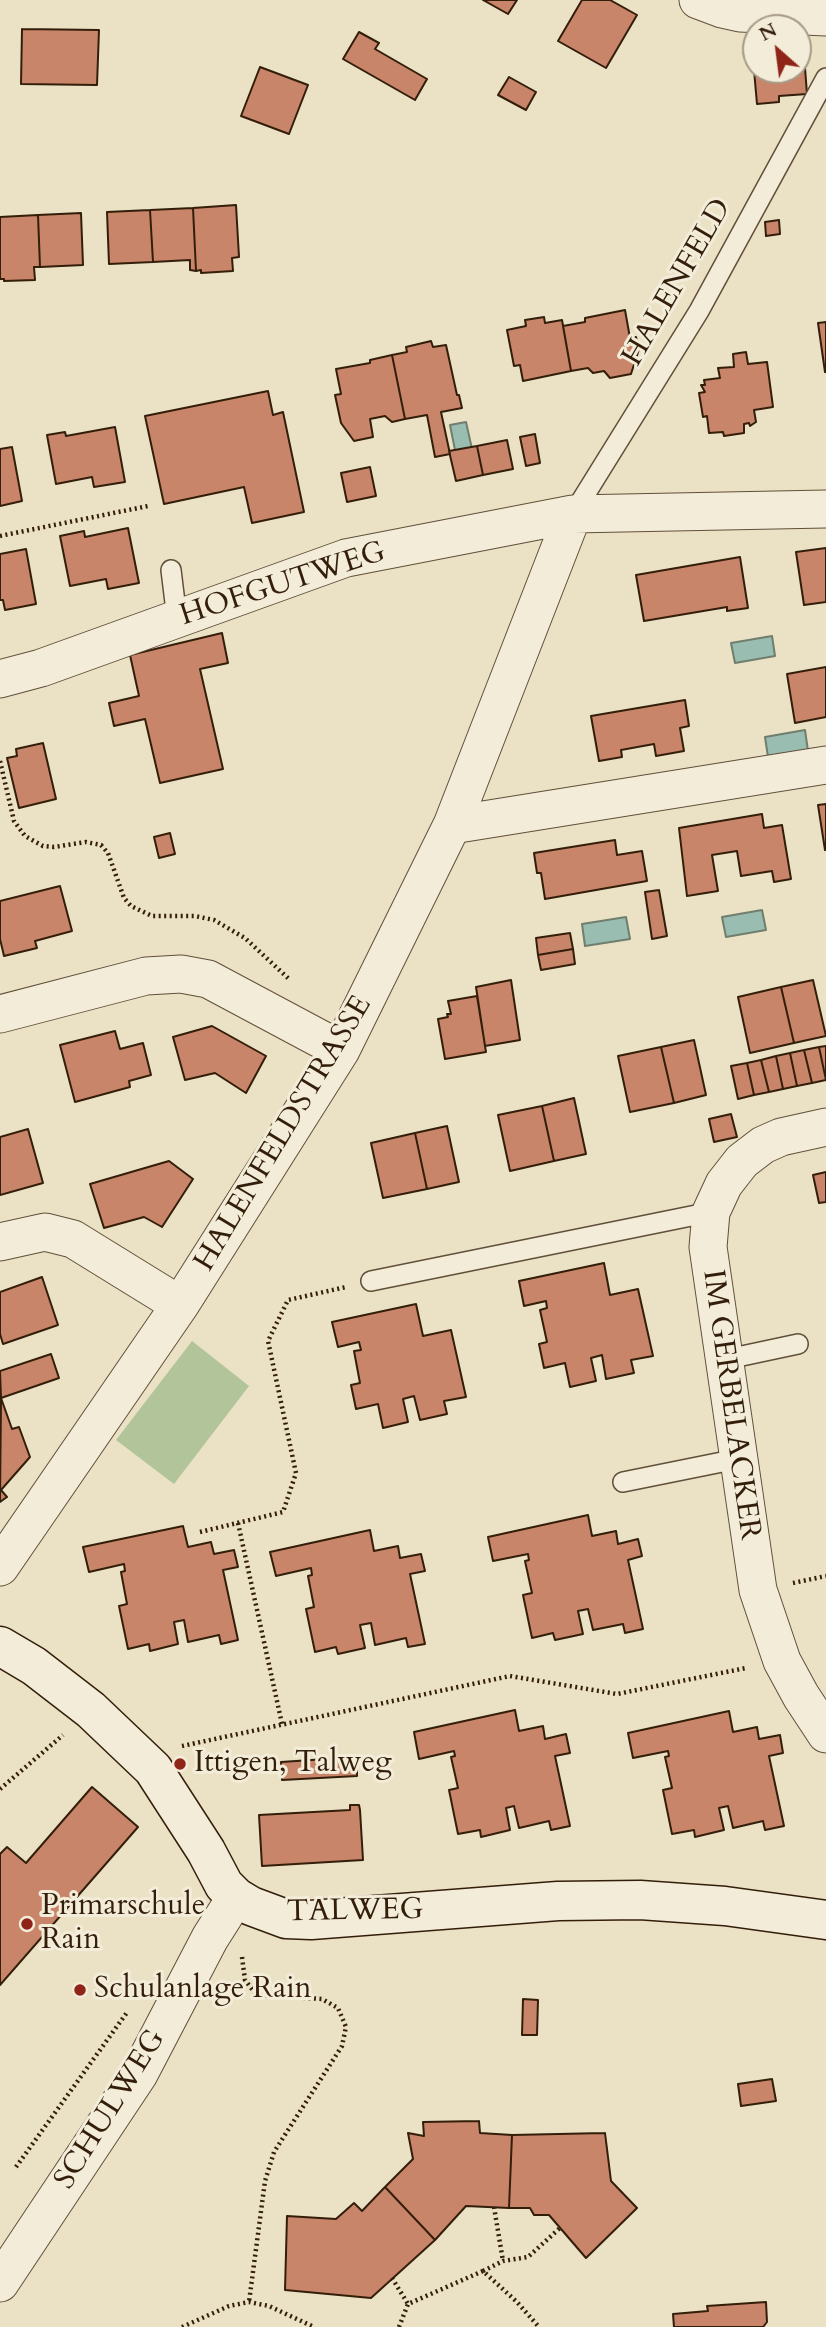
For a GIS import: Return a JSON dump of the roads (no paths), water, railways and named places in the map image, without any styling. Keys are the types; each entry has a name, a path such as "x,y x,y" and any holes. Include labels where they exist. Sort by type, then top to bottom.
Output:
{"street":[{"path":"698,0 740,13 826,17"},
{"name":"HOFGUTWEG","path":"0,679 41,668 346,558 573,514 826,509"},
{"name":"HALENFELDSTRASSE","path":"0,1567 180,1305 341,1050 452,825 573,514"},
{"path":"452,825 826,765"},
{"path":"0,1014 146,976 181,974 208,979 341,1050"},
{"name":"IM GERBELACKER","path":"826,1127 781,1137 763,1145 742,1161 724,1184 711,1212 708,1247 758,1590 782,1661 826,1734"},
{"path":"0,1242 45,1233 73,1238 180,1305"},
{"name":"TALWEG","path":"0,1646 34,1666 92,1710 153,1769 224,1885 236,1897 251,1906 286,1919 311,1920 558,1901 640,1900 784,1912 826,1920"},
{"name":"SCHULWEG","path":"0,2283 139,2074 210,1938 236,1897"}],"lane":[{"name":"HALENFELD","path":"573,514 711,290 826,78"},
{"path":"171,570 177,619"},
{"path":"371,1281 711,1212"},
{"path":"723,1360 798,1344"},
{"path":"623,1482 737,1460"}],"water":[{"path":"466,422 476,467 459,470 450,425"},
{"path":"772,636 775,656 735,663 731,643"},
{"path":"805,730 808,751 768,757 765,737"},
{"path":"762,910 766,930 726,937 722,917"},
{"path":"626,917 630,939 585,946 582,924"}],"place":[{"name":"Ittigen, Talweg","path":"180,1764"},
{"name":"Primarschule Rain","path":"27,1924"},
{"name":"Schulanlage Rain","path":"80,1990"}]}
